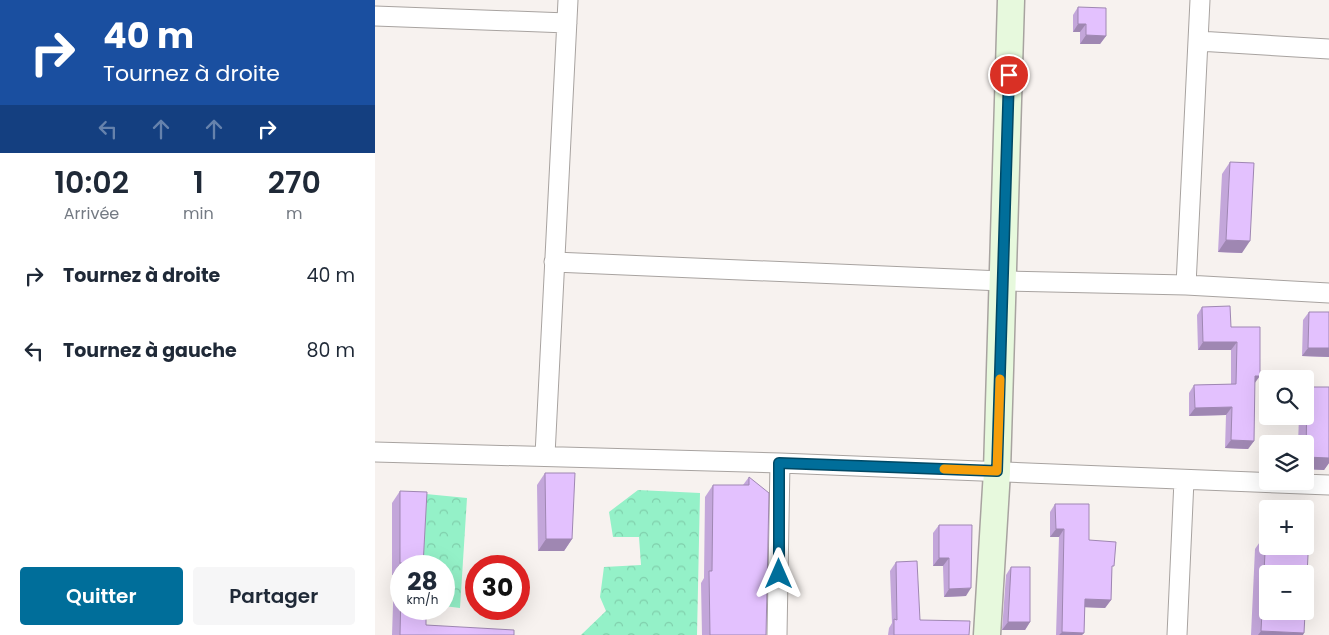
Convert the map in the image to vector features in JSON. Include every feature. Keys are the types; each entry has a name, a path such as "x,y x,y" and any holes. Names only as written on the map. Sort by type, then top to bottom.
{"street":[{"path":"545,455 568,0"},
{"path":"987,635 997,471 1011,0"},
{"path":"1186,285 1200,0"},
{"path":"375,22 375,16 567,23"},
{"path":"1198,41 1329,49"},
{"path":"554,262 1002,281 1186,285 1329,292"},
{"path":"375,452 545,455 779,463 1329,485"},
{"path":"777,635 779,463"},
{"path":"1177,635 1184,480"}],"green space":[{"path":"638,490 700,493 697,635 581,635 606,611 600,597 604,567 641,565 639,537 613,537 609,512"},
{"path":"426,494 467,498 460,608 455,607 455,555 423,555"}],"building":[{"path":"1078,7 1106,8 1106,36 1086,35 1086,24 1078,24"},
{"path":"1230,162 1254,163 1250,241 1226,240"},
{"path":"1230,306 1231,327 1260,327 1260,370 1259,376 1255,376 1254,441 1231,440 1232,407 1195,408 1194,385 1236,384 1237,342 1203,342 1202,307"},
{"path":"1309,312 1329,312 1329,348 1308,348"},
{"path":"1314,387 1329,387 1329,458 1314,457 1314,435 1306,435 1306,425 1314,425"},
{"path":"545,473 575,473 572,539 546,539"},
{"path":"749,477 769,493 766,635 710,635 709,571 712,571 713,485 749,485"},
{"path":"400,491 427,492 424,555 400,555"},
{"path":"1055,504 1089,504 1089,540 1116,542 1114,566 1112,566 1111,600 1085,599 1084,633 1062,632 1064,529 1056,529"},
{"path":"939,525 972,525 971,588 949,589 949,558 939,558"},
{"path":"1265,555 1308,555 1308,565 1264,565"},
{"path":"917,561 920,620 970,621 969,635 894,635 894,619 897,620 896,562"},
{"path":"1011,567 1030,567 1030,622 1008,622"},
{"path":"400,620 426,620 426,625 514,630 514,635 400,635"},
{"path":"1262,620 1305,620 1304,633 1261,631"}],"slow traffic":[{"path":"944,469 997,471 1000,379"}],"route":[{"path":"779,574 779,463 997,471 1009,75"}]}
